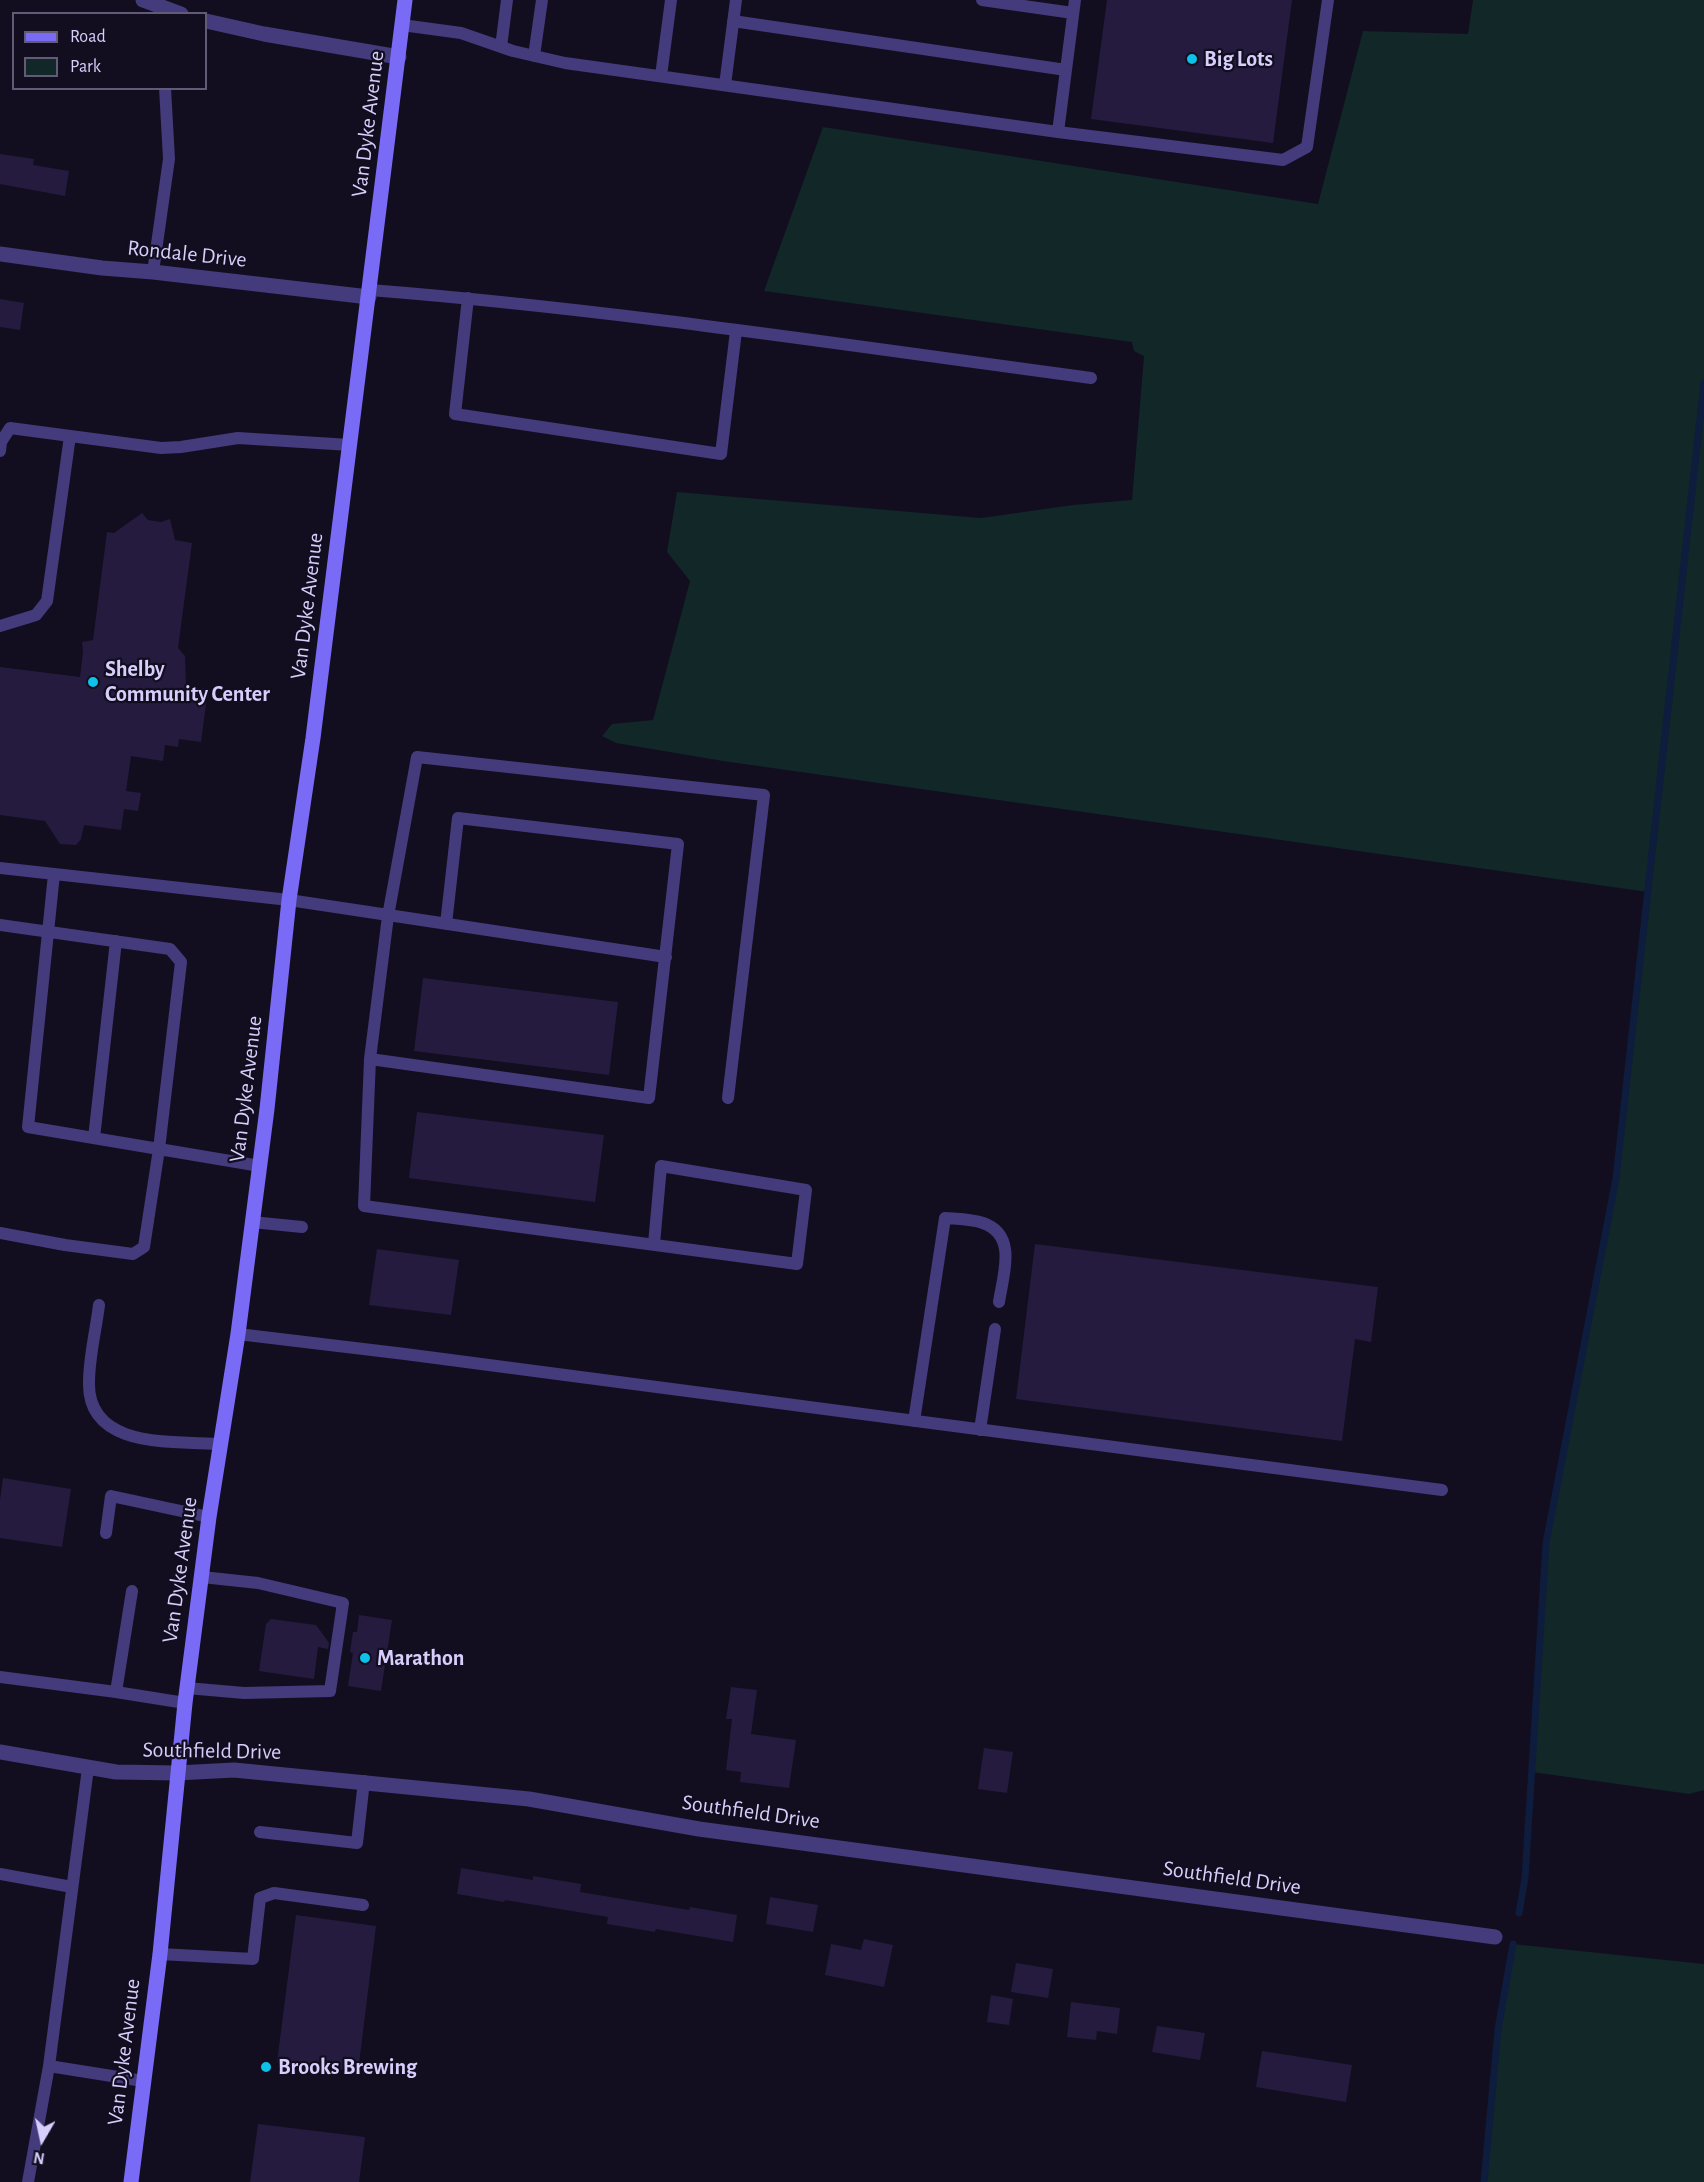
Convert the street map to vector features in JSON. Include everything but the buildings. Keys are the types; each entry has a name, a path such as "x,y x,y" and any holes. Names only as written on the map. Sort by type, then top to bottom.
{"main road":[{"name":"Van Dyke Avenue","path":"130,2182 160,1954 186,1695 209,1517 238,1334 260,1166 289,900 313,738 405,0"}],"street":[{"path":"143,0 162,4 176,12"},
{"path":"207,21 264,34 399,57"},
{"name":"Rondale Drive","path":"0,254 102,268 370,293"},
{"name":"Southfield Drive","path":"0,1752 116,1772 177,1773 234,1770 529,1799 699,1828 1495,1937"}],"lane":[{"path":"501,47 507,0"},
{"path":"534,56 542,0"},
{"path":"661,76 671,0"},
{"path":"725,85 736,0"},
{"path":"982,0 1073,13"},
{"path":"1058,132 1075,0"},
{"path":"402,25 461,33 501,47 565,63 1058,132 1283,160 1307,147 1328,0"},
{"path":"734,21 1066,70"},
{"path":"153,272 170,159 165,90"},
{"path":"370,293 468,298 1091,378"},
{"path":"468,298 455,414 721,454 736,331"},
{"path":"0,451 1,442 10,428 161,448 238,438 350,445"},
{"path":"0,626 36,615 47,601 70,436"},
{"path":"654,1244 661,1166 806,1190 797,1264 364,1206 370,1059 388,916 417,757 764,795 728,1098"},
{"path":"370,1059 649,1098 678,844 458,818 446,924"},
{"path":"0,868 289,900 666,957"},
{"path":"54,874 28,1127 260,1166"},
{"path":"0,925 170,948 181,962 159,1149 144,1247 133,1254 0,1233"},
{"path":"94,1138 116,941"},
{"path":"914,1421 945,1218 982,1223 996,1229 1003,1238 1006,1256 999,1302"},
{"path":"252,1222 302,1227"},
{"path":"99,1305 88,1382 90,1401 98,1415 116,1431 141,1439 221,1444"},
{"path":"980,1430 995,1329"},
{"path":"238,1334 417,1355 1442,1490"},
{"path":"106,1533 111,1496 209,1517"},
{"path":"0,1677 116,1692 186,1695 330,1691 343,1603 258,1583 202,1577"},
{"path":"116,1692 132,1591"},
{"path":"28,2182 49,2066 88,1768"},
{"path":"261,1832 357,1843 364,1781"},
{"path":"0,1874 72,1887"},
{"path":"160,1954 253,1959 260,1898 274,1893 363,1905"},
{"path":"49,2066 143,2080"}],"green space":[{"path":"1473,0 1704,0 1704,1790 1689,1794 1532,1772 1546,1543 1616,1178 1648,892 723,761 616,743 602,736 612,724 653,720 690,581 667,552 677,492 981,518 1073,505 1132,500 1144,356 1134,351 1132,342 764,291 823,127 1318,204 1363,31 1468,34"},
{"path":"1513,1944 1704,1964 1704,2182 1484,2182 1498,2029"}],"waterway":[{"path":"1519,1913 1525,1878 1546,1543 1616,1178 1704,383"},
{"path":"1484,2182 1498,2029 1513,1944"}],"place":[{"name":"Big Lots","path":"1192,59"},
{"name":"Shelby Community Center","path":"93,682"},
{"name":"Marathon","path":"365,1658"},
{"name":"Brooks Brewing","path":"266,2067"}]}
